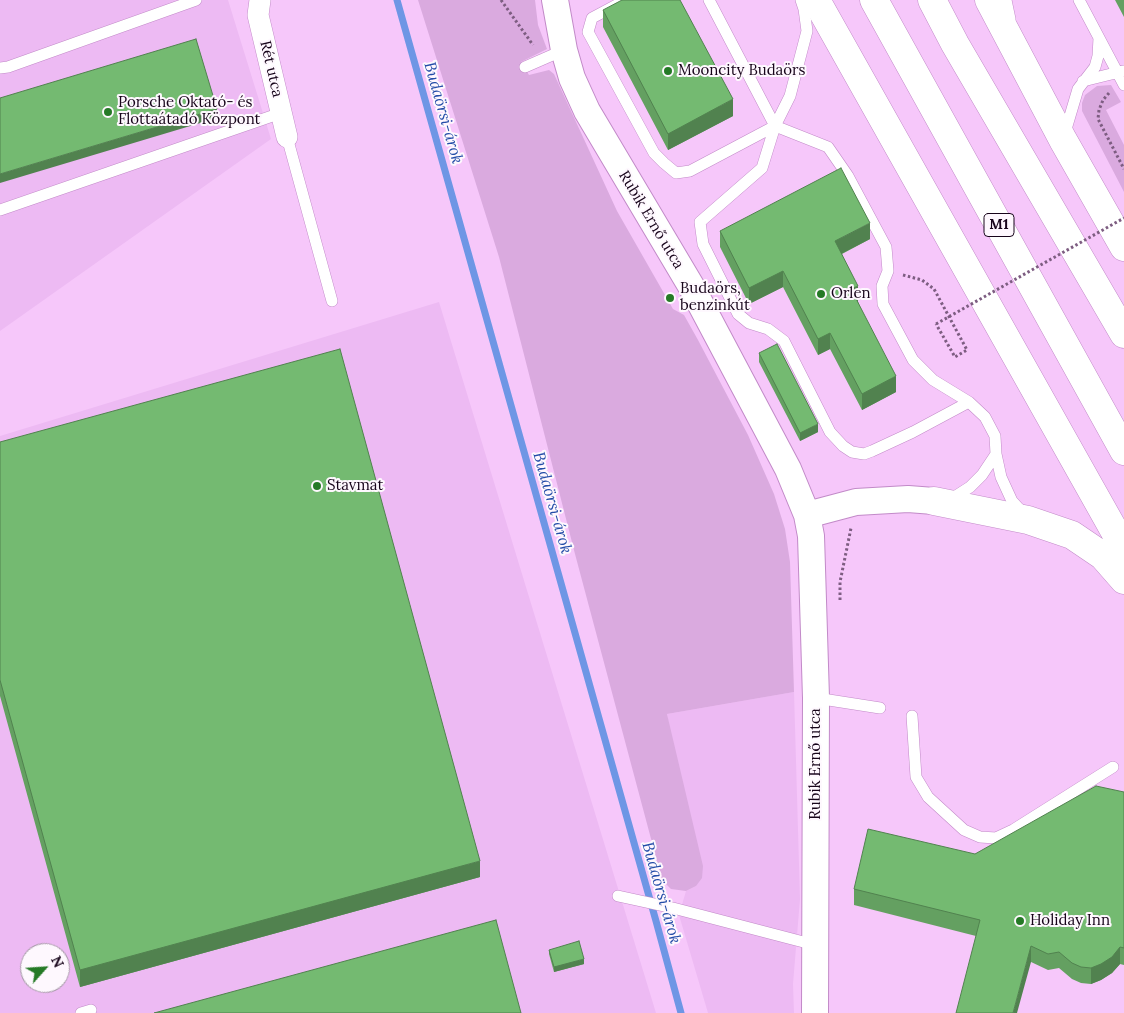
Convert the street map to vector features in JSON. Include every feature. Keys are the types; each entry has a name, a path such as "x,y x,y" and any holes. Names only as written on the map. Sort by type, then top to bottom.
{"highway":[{"path":"816,0 1124,548"},
{"name":"M1","path":"874,0 1124,450"},
{"path":"932,0 955,44 1124,334"},
{"path":"989,0 1063,140 1124,247"},
{"path":"934,501 1028,520 1072,535 1103,556 1124,580"}],"street":[{"name":"Rét utca","path":"260,0 258,15 287,137"},
{"name":"Rubik Ernő utca","path":"555,0 554,55 572,78 587,111 691,286 788,469 807,514 811,536 816,698 815,1013"},
{"path":"807,514 837,506 865,502 908,499 934,501"}],"lane":[{"path":"0,68 8,67 180,3 196,0"},
{"path":"626,0 592,18 588,32 654,153 664,163 676,173 690,171 774,126"},
{"path":"709,0 774,126 828,147 848,176 886,247 888,270 882,286 883,304 913,360 933,380 969,402 985,417 996,436 996,454 1001,477 1012,501 1028,520"},
{"path":"801,0 807,31 790,96 774,126 762,168 700,222 703,244 738,314 749,323 768,329 784,340 830,432 843,446 852,452 864,454 872,451 913,432 969,402"},
{"path":"1006,0 1016,52"},
{"path":"1079,0 1121,77 1084,81"},
{"path":"1063,140 1074,102 1084,81 1095,67 1099,38"},
{"path":"525,67 554,55"},
{"path":"0,210 281,113"},
{"path":"287,137 332,301"},
{"path":"934,501 956,496 970,487 982,475 996,454"},
{"path":"816,698 880,708"},
{"path":"912,716 916,777 928,797 964,830 980,837 996,838 1013,830 1113,767"},
{"path":"618,896 673,908 815,945"}],"path":[{"path":"501,0 554,55"},
{"path":"1121,77 1103,100 1098,119 1124,169"},
{"path":"888,270 922,280 934,289 967,350 955,357 936,324 1124,218"}],"shaded area":[{"path":"0,0 228,0 271,139 0,331"},
{"path":"418,0 535,0 538,25 547,49 521,62 529,75 549,70 554,74 617,211 673,309 684,315 748,435 774,494 785,529 790,562 794,692 667,714 703,866 702,878 696,886 686,891 671,889 662,880 575,554 499,257"},
{"path":"1111,85 1121,102 1106,110 1124,145 1124,192 1082,111 1085,95 1097,86"},
{"path":"439,302 656,1013 0,1013 0,436"},
{"path":"794,692 800,899 793,984 794,1013 708,1013 679,915 686,891 696,886 667,714"}],"building":[{"name":"Mooncity Budaörs","path":"622,0 680,0 733,99 668,134 603,10"},
{"name":"Porsche Oktató- és Flottaátadó Központ","path":"196,39 217,109 0,174 0,98"},
{"name":"Orlen","path":"841,168 870,223 835,241 858,286 851,289 896,376 862,394 830,333 818,339 783,271 749,288 720,231"},
{"path":"777,344 818,424 800,433 759,353"},
{"path":"340,349 480,861 80,970 0,680 0,442"},
{"name":"Holiday Inn","path":"1096,786 1124,792 1124,948 1120,947 1112,957 1091,968 1081,967 1072,963 1059,952 1048,954 1031,946 1013,1013 956,1013 980,920 854,889 868,829 975,854"},
{"path":"496,920 521,1013 154,1013"},
{"path":"579,941 584,959 554,967 549,950"}],"waterway":[{"name":"Budaörsi-árok","path":"397,0 681,1013"}],"place":[{"name":"Mooncity Budaörs","path":"668,71"},
{"name":"Porsche Oktató- és Flottaátadó Központ","path":"108,112"},
{"name":"Orlen","path":"821,294"},
{"name":"Budaörs, benzinkút","path":"670,298"},
{"name":"Stavmat","path":"317,486"},
{"name":"Holiday Inn","path":"1020,921"}]}
